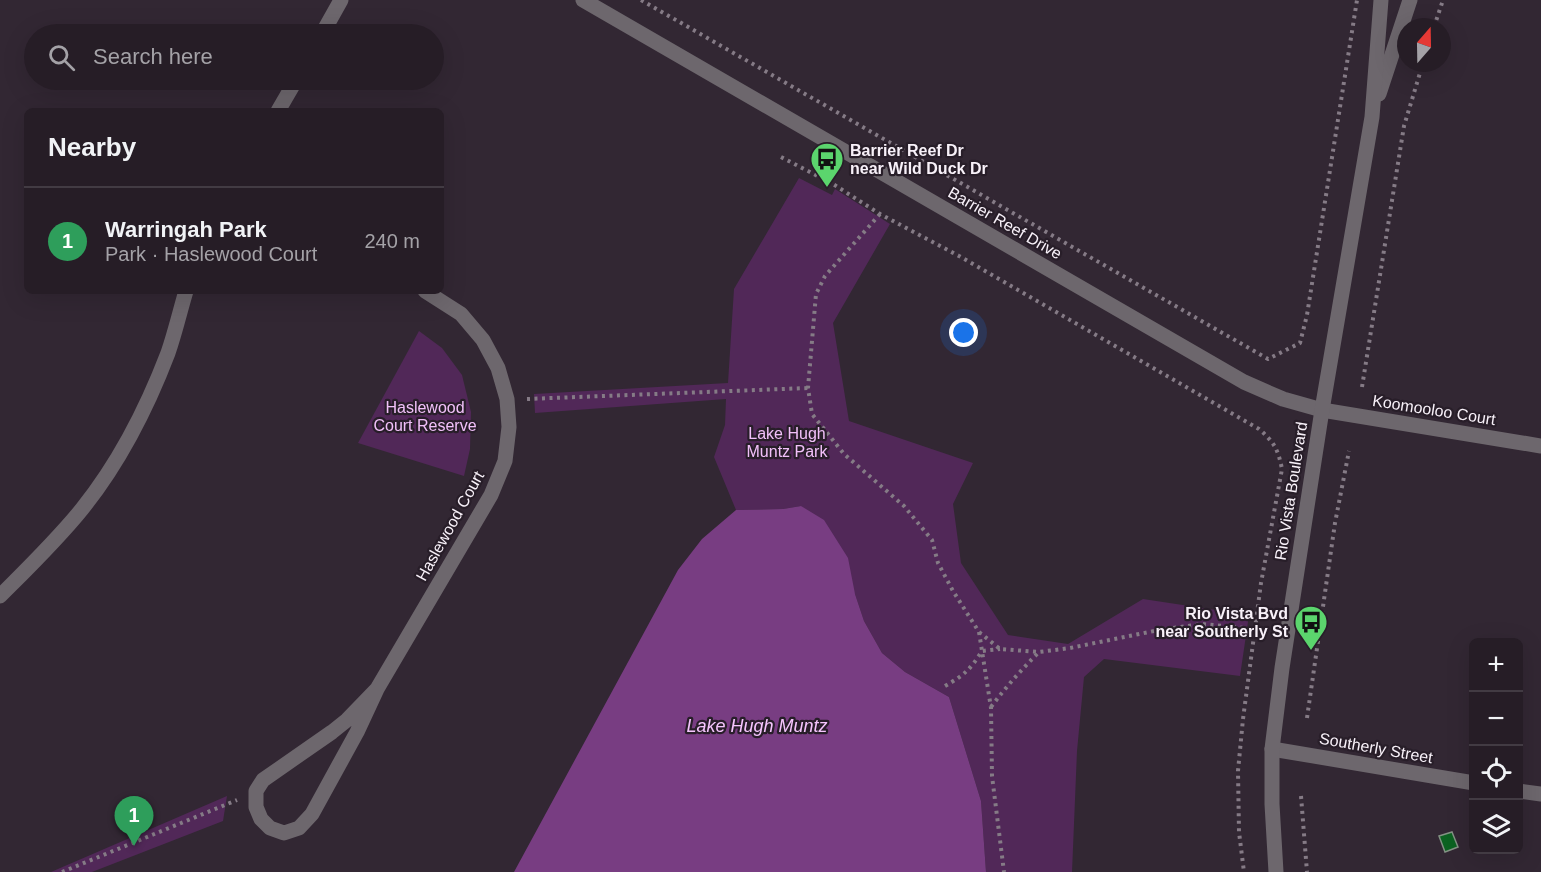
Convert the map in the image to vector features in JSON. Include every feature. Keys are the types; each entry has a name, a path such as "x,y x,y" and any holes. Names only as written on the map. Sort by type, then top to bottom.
{"street":[{"path":"328,24 341,0"},
{"name":"Barrier Reef Drive","path":"583,0 1244,382 1283,399 1322,410"},
{"name":"Rio Vista Boulevard","path":"1276,872 1272,749 1282,668 1322,410 1371,117 1381,0"},
{"name":"Rio Vista Boulevard","path":"1371,117 1410,0"},
{"path":"280,108 290,90"},
{"path":"0,596 42,554 82,508 116,460 144,409 168,352 185,294"},
{"name":"Haslewood Court","path":"377,689 332,732 263,780 256,791 256,807 261,819 270,828 284,833 299,828 312,814 357,732 377,689 491,495 505,461 509,427 507,399 498,368 483,340 461,314 430,294"},
{"name":"Koomooloo Court","path":"1322,410 1541,446"},
{"name":"Southerly Street","path":"1272,749 1469,782"},
{"path":"1523,792 1541,794"}],"path":[{"path":"641,0 1268,359 1300,343 1309,304 1357,0"},
{"path":"1437,18 1443,0"},
{"path":"1362,387 1404,126 1420,72"},
{"path":"781,157 833,183 880,214 959,256 1160,371 1259,429 1271,439 1278,451 1282,469 1261,583 1238,771 1239,832 1244,872"},
{"path":"880,214 825,276 816,294 808,388 812,414 844,454 904,506 932,540 938,562 953,591 979,632 1000,649"},
{"path":"507,399 808,388"},
{"path":"1307,718 1335,523 1349,451"},
{"path":"945,686 963,675 982,651 1000,649 1039,652 1202,624 1255,629"},
{"path":"979,632 991,708 992,776 1004,872"},
{"path":"991,708 1003,691 1039,652"},
{"path":"62,872 256,791"},
{"path":"1301,796 1307,872"}],"green space":[{"name":"Lake Hugh Muntz Park","path":"799,178 832,195 835,189 890,224 833,323 849,421 973,463 953,504 961,563 1008,635 1068,644 1143,599 1249,615 1240,676 1104,659 1084,677 1077,751 1072,872 986,872 981,801 949,697 905,672 882,653 864,621 855,594 801,506 783,509 736,510 714,457 725,425 726,399 535,413 534,394 728,383 734,289"},
{"name":"Haslewood Court Reserve","path":"419,331 442,348 462,375 471,412 470,449 464,476 358,443"},
{"path":"227,796 223,821 92,872 51,872"}],"water":[{"name":"Lake Hugh Muntz","path":"801,506 824,520 848,558 855,594 864,621 882,653 905,672 949,697 981,801 986,872 514,872 678,570 702,539 736,510 783,509"}],"building":[{"path":"1452,832 1458,847 1445,852 1439,836"}],"place":[{"name":"Barrier Reef Dr near Wild Duck Dr","path":"827,188"},
{"name":"Rio Vista Bvd near Southerly St","path":"1311,651"},
{"name":"Warringah Park","path":"134,846"}]}
